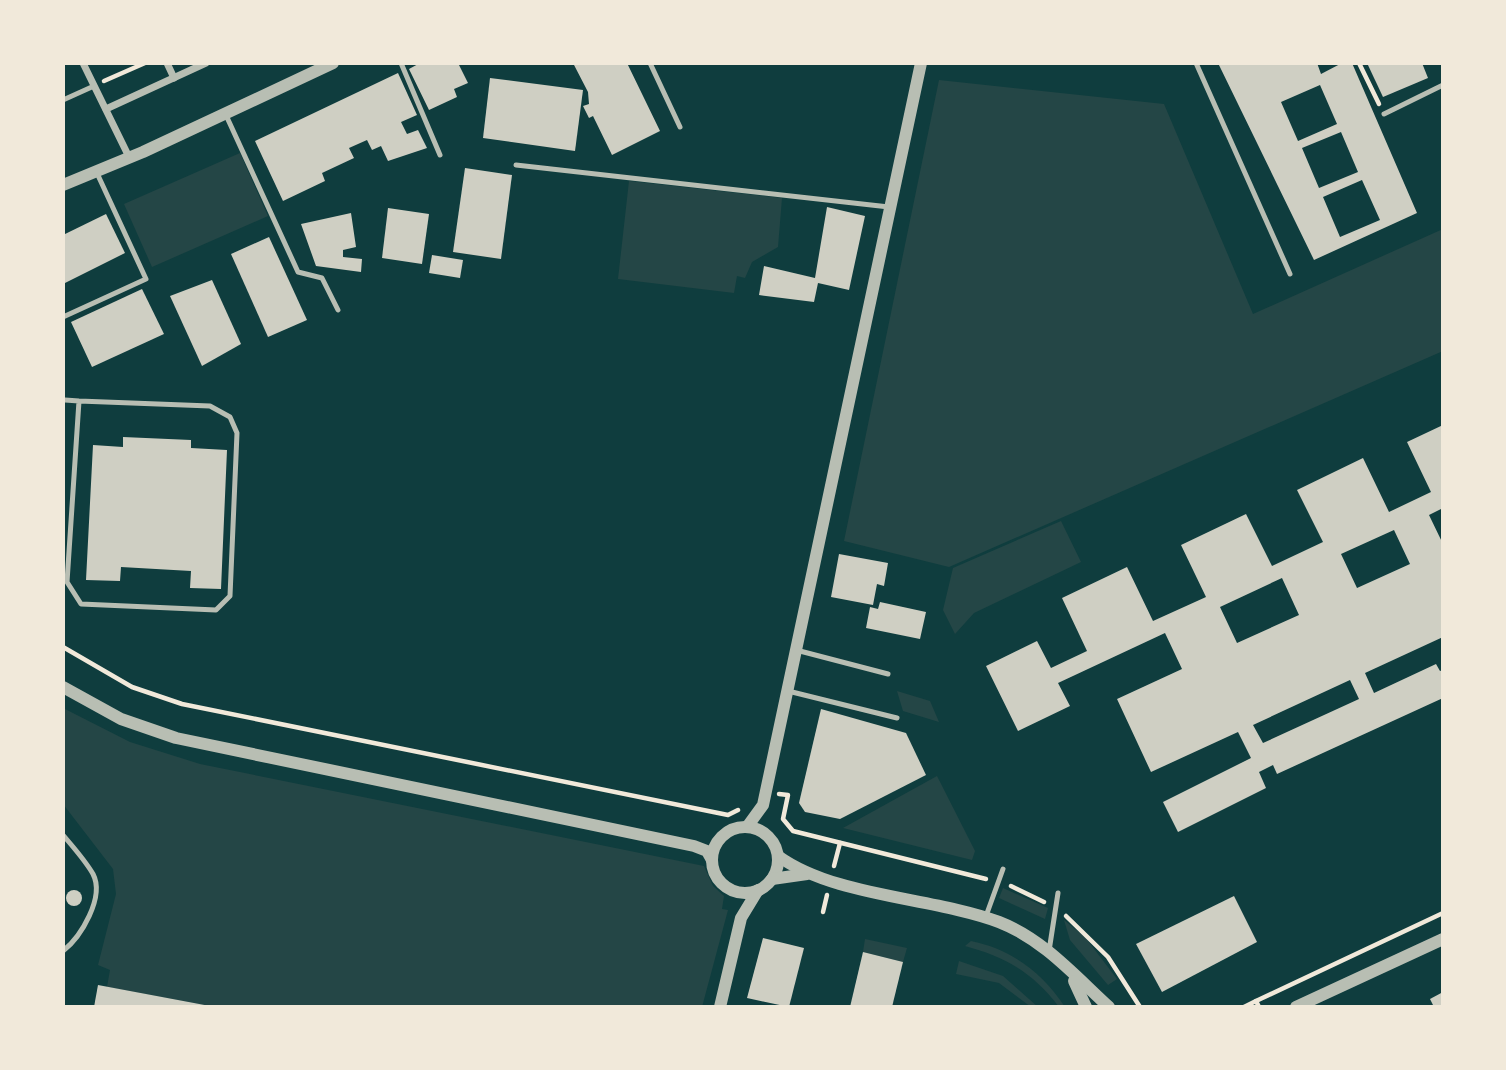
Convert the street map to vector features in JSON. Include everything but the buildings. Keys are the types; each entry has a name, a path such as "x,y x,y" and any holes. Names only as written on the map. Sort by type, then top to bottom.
{"street":[{"path":"83,63 129,157"},
{"path":"167,63 174,78"},
{"path":"106,109 206,63"},
{"path":"63,185 332,63"},
{"path":"747,827 763,805 921,63"},
{"path":"63,687 121,719 176,738 704,849 712,860 719,881 732,890 758,890"},
{"path":"763,805 778,856 808,874 985,918 1014,929 1049,951 1109,1007"},
{"path":"679,843 701,843 721,837 733,829 747,827 764,833 771,839"},
{"path":"712,860 721,837"},
{"path":"772,879 778,856"},
{"path":"720,1007 741,918 758,890 772,879 808,874"},
{"path":"732,890 741,918"},
{"path":"1296,1007 1443,939"},
{"path":"1069,971 1086,1007"}],"lane":[{"path":"401,63 440,155"},
{"path":"650,63 680,127"},
{"path":"1196,63 1290,274"},
{"path":"1384,114 1443,85"},
{"path":"63,100 94,86"},
{"path":"225,113 298,272 322,278 338,310"},
{"path":"516,165 890,208"},
{"path":"63,317 146,279 96,171"},
{"path":"63,400 210,406 230,416 237,433 230,596 216,610 81,604 67,582 79,401"},
{"path":"796,650 888,674"},
{"path":"788,691 897,718"},
{"path":"63,835 94,876 94,900 85,924 63,951"},
{"path":"985,918 1003,869"},
{"path":"1049,951 1058,893"}],"path":[{"path":"94,86 145,63"},
{"path":"1359,63 1384,114"},
{"path":"63,648 122,682 182,704 728,816 745,807"},
{"path":"788,795 783,819 793,831"},
{"path":"1244,1007 1443,913"},
{"path":"1256,1001 1259,1007"}],"shaded area":[{"path":"939,80 1164,104 1253,314 1443,229 1443,351 949,567 844,541"},
{"path":"240,153 268,216 152,267 124,204"},
{"path":"629,181 782,198 778,247 752,262 745,278 737,276 734,293 618,279"},
{"path":"1061,521 1081,562 974,613 955,634 943,610 953,568"},
{"path":"897,691 930,701 939,722 903,711"},
{"path":"63,708 130,742 200,764 704,866 713,886 724,896 722,909 728,910 702,1007 216,1007 107,987 110,970 98,965 116,894 113,869 63,804"},
{"path":"937,776 975,851 972,860 843,828"},
{"path":"1003,888 1048,908 1045,919 999,898"},
{"path":"1064,920 1085,937 1117,979 1108,985 1070,940"},
{"path":"865,939 907,948 903,962 863,952"},
{"path":"971,941 999,950 1025,964 1047,983 1065,1007 1059,1007 1039,985 1018,968 993,955 965,946"},
{"path":"959,961 1003,976 1038,1007 1031,1007 999,983 956,974"}]}
